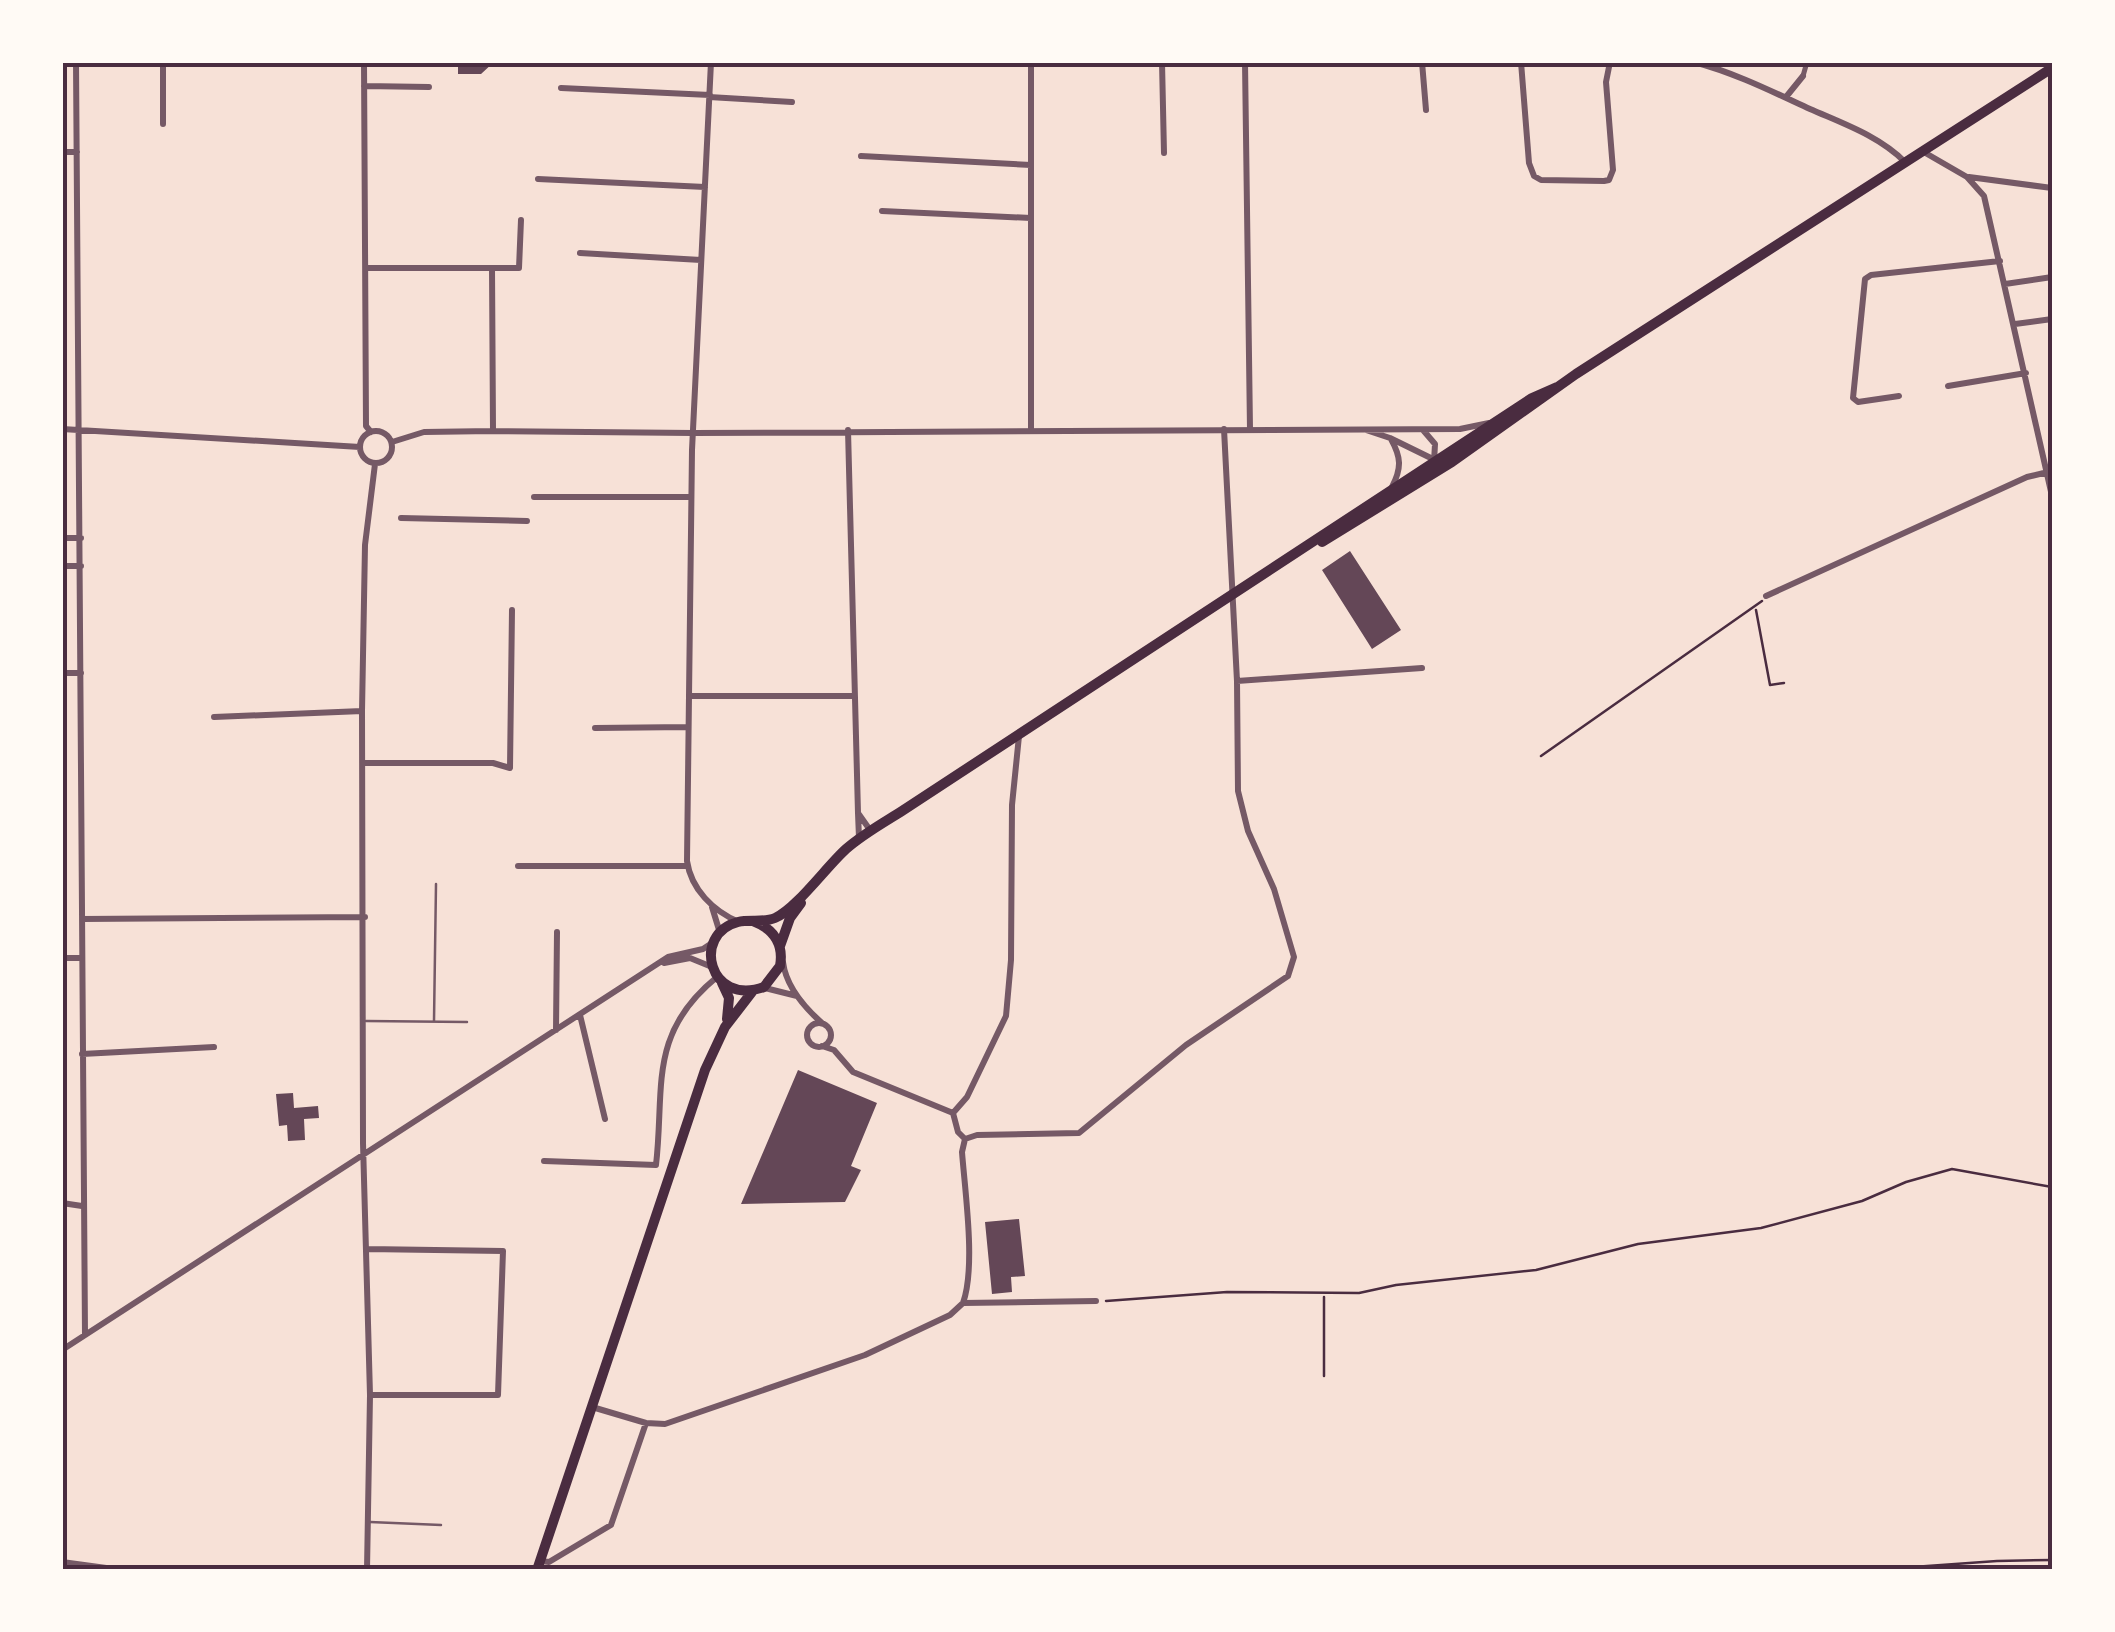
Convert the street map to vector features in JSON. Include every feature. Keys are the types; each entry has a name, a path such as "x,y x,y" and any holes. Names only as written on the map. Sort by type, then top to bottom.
{"main road":[{"path":"1277,568 1354,524 1557,387 2052,68"},
{"path":"538,1565 693,1102 725,1027 730,1004 717,976 717,938 738,922 768,920 785,912 859,838 1277,568 1434,461 1495,428"},
{"path":"725,1027 758,989 777,974 790,918 836,859"},
{"path":"753,922 767,928 781,951"},
{"path":"717,976 739,992 758,989"}],"street":[{"path":"76,62 85,1335"},
{"path":"162,62 163,124"},
{"path":"364,62 366,426 371,432"},
{"path":"711,62 693,433 687,866 693,882 711,906 738,922"},
{"path":"1031,62 1031,430"},
{"path":"1162,62 1164,154"},
{"path":"1245,62 1250,429"},
{"path":"1422,62 1426,110"},
{"path":"1521,62 1532,173 1541,180 1588,181 1608,180 1613,170 1606,82 1610,62"},
{"path":"1694,62 1724,66 1868,135 1905,162"},
{"path":"1786,97 1803,76 1806,62"},
{"path":"364,86 429,87"},
{"path":"560,88 792,102"},
{"path":"1922,151 1967,177 1984,196 2050,472 2052,496"},
{"path":"62,152 77,152"},
{"path":"861,156 1030,165"},
{"path":"1967,177 2052,188"},
{"path":"538,179 705,187"},
{"path":"882,210 1031,218"},
{"path":"366,268 519,268 521,220"},
{"path":"580,253 701,260"},
{"path":"1899,396 1858,402 1853,398 1864,279 2000,260"},
{"path":"492,268 492,431"},
{"path":"2006,284 2052,277"},
{"path":"2015,324 2052,318"},
{"path":"1948,386 2026,373"},
{"path":"1355,428 1390,438 1434,461"},
{"path":"392,442 424,432 492,431 1495,428"},
{"path":"965,1139 1079,1133 1186,1044 1288,976 1292,967 1294,957 1274,889 1248,831 1238,792 1224,429"},
{"path":"1354,524 1432,467 1435,444 1422,429"},
{"path":"62,430 360,447"},
{"path":"848,430 859,838"},
{"path":"375,464 365,459 360,447 362,438 371,432 381,432 392,442"},
{"path":"1390,438 1400,463 1391,489"},
{"path":"375,464 390,456 392,442"},
{"path":"367,1570 370,1395 364,1156 362,711 366,545 375,464"},
{"path":"1766,596 2028,478 2050,472"},
{"path":"534,496 692,497"},
{"path":"400,518 527,522"},
{"path":"62,538 80,538"},
{"path":"62,566 80,566"},
{"path":"363,763 492,763 510,768 512,610"},
{"path":"1236,681 1422,668"},
{"path":"62,673 81,673"},
{"path":"689,696 855,696"},
{"path":"214,716 362,711"},
{"path":"596,728 688,728"},
{"path":"953,1113 967,1097 1006,1016 1012,805 1019,735"},
{"path":"858,813 870,831"},
{"path":"518,866 687,866"},
{"path":"62,1350 668,957 703,949 717,938 711,906"},
{"path":"82,920 364,917"},
{"path":"556,1032 557,932"},
{"path":"781,951 784,972 797,996 831,1032 840,1057"},
{"path":"62,958 82,958"},
{"path":"544,1161 656,1165 658,1082 665,1058 679,1016 717,976 682,958 658,966"},
{"path":"758,989 797,996"},
{"path":"806,1008 810,1042 834,1050 853,1072 953,1113"},
{"path":"580,1016 605,1120"},
{"path":"808,1030 815,1023 822,1023"},
{"path":"822,1046 831,1032"},
{"path":"82,1054 214,1047"},
{"path":"953,1113 958,1132 965,1139"},
{"path":"591,1406 646,1423 665,1424 865,1355 950,1315 963,1304 967,1290 962,1152 965,1139"},
{"path":"62,1204 82,1206"},
{"path":"367,1249 503,1251 498,1395 370,1395"},
{"path":"963,1304 1096,1302"},
{"path":"538,1565 611,1525 646,1423"},
{"path":"62,1562 120,1570"}],"lane":[{"path":"434,1022 436,884"},
{"path":"364,1020 467,1022"},
{"path":"369,1522 441,1524"}],"path":[{"path":"1541,756 1756,608 1766,596"},
{"path":"1756,608 1770,685 1784,683"},
{"path":"1096,1302 1227,1292 1359,1293 1396,1285 1536,1270 1638,1244 1761,1228 1862,1200 1952,1169 2052,1187"},
{"path":"1324,1295 1324,1376"},
{"path":"1871,1570 2052,1560"}],"building":[{"path":"419,62 494,62 481,74 458,74 458,67 419,66"},
{"path":"1350,551 1401,630 1372,649 1322,570"},
{"path":"798,1070 877,1103 851,1166 861,1170 845,1202 741,1204"},
{"path":"293,1093 294,1108 318,1106 319,1118 304,1119 305,1140 288,1141 287,1125 279,1126 276,1094"},
{"path":"1019,1219 1025,1276 1011,1277 1012,1292 992,1294 985,1222"}]}
